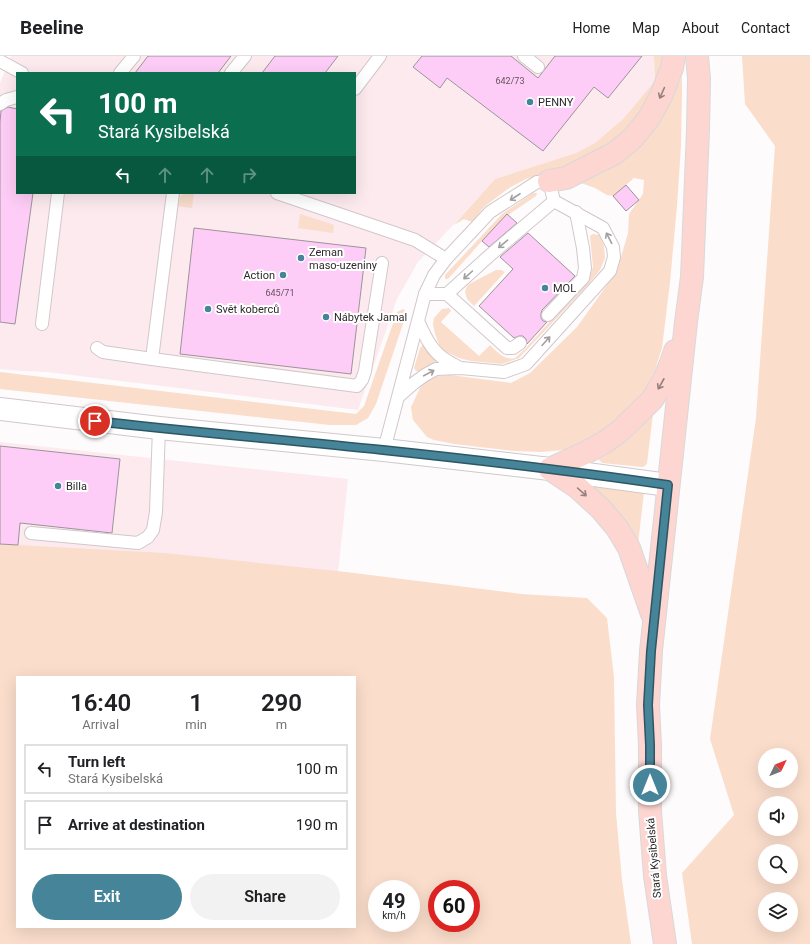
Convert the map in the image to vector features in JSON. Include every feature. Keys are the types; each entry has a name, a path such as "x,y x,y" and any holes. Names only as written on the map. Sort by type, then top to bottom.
{"main road":[{"path":"552,191 566,178 614,153 632,138 649,118 661,96 672,68 674,56"},
{"path":"550,469 605,442 620,431 652,400 663,382 686,322 692,277 698,145 699,79 697,56"},
{"name":"Stará Kysibelská","path":"665,944 655,876 650,811 650,745 648,705 651,651 686,322"},
{"path":"550,469 577,487 601,509 617,528 629,548 654,621"}],"street":[{"path":"0,409 159,428 384,450 550,469 668,485"}],"lane":[{"path":"121,72 134,56"},
{"path":"232,72 245,56"},
{"path":"356,87 380,56"},
{"path":"524,56 538,67"},
{"path":"0,61 20,72"},
{"path":"0,104 6,100 16,97"},
{"path":"384,450 425,294 434,275 446,259 490,212 537,182 552,191 576,212 604,228 613,247 614,257 610,271 526,364 504,372 461,368 436,369 414,382 398,397"},
{"path":"447,294 489,256 552,191"},
{"path":"42,324 58,194"},
{"path":"152,359 173,194"},
{"path":"280,194 415,240 446,259"},
{"path":"548,315 583,278 585,268 583,248 576,212"},
{"path":"97,348 102,352 357,386 362,380 365,371 382,263"},
{"path":"425,294 447,294 507,348 513,348 520,343"},
{"path":"418,321 426,338 442,358 461,368"},
{"path":"31,533 138,543 148,537 154,530 156,512 159,428"}],"shaded area":[{"path":"11,56 654,56 655,81 623,119 595,143 576,153 495,179 418,262 397,299 358,410 47,372 0,369 0,83"},
{"path":"654,56 667,56 665,65 639,114 622,133 608,145 581,161 526,179 509,188 485,206 472,222 464,219 454,225 495,179 576,153 595,143 623,119 655,81"},
{"path":"742,56 810,56 810,944 692,944 682,873 734,815 710,739 756,418 775,146 745,104"},
{"path":"682,77 681,146 670,282 662,348 647,389 621,419 585,443 564,450 541,452 515,451 454,444 427,437 413,420 411,407 420,388 432,377 450,375 511,383 530,373 577,327 617,271 628,233 629,214 643,194 644,180 634,178 613,196 607,195 595,188 581,183 604,172 624,159 675,91"},
{"path":"533,193 537,193 536,196 508,215 448,279 445,279 445,275 502,214"},
{"path":"183,194 194,194 192,208 177,206 180,197"},
{"path":"300,214 334,225 333,233 298,228"},
{"path":"593,234 599,235 604,246 605,258 600,270 586,287 519,358 502,364 471,361 459,358 444,351 440,347 435,334 433,324 434,318 442,309 449,308 451,311 441,322 479,356 490,345 504,357 511,359 515,358 525,349 589,277 593,267 590,236"},
{"path":"496,270 505,272 474,306 467,299 465,292 467,286"},
{"path":"403,309 407,312 376,404 368,418 356,425 330,425 0,389 0,372 356,414 364,406 397,312"},
{"path":"423,345 428,346 436,361 419,371 416,371 414,368 420,348"},
{"path":"653,414 647,463 645,466 642,467 602,463 598,459 599,456"},
{"path":"0,442 348,479 337,582 0,560"},
{"path":"593,483 644,492 638,544 589,486"},
{"path":"0,544 164,553 346,572 521,594 587,598 607,618 614,677 616,813 622,880 631,944 0,944"}],"building":[{"path":"148,56 231,56 219,72 136,72"},
{"path":"275,56 338,56 326,72 263,72"},
{"name":"PENNY","path":"422,56 511,56 538,78 555,56 642,56 608,98 594,87 543,151 447,78 440,88 413,67"},
{"path":"8,107 16,109 16,194 33,194 15,324 0,322 1,111"},
{"path":"626,185 639,200 626,211 613,196"},
{"path":"507,214 517,223 489,247 482,241"},
{"path":"194,228 366,248 351,374 180,354"},
{"path":"528,233 575,276 542,310 541,318 543,321 547,322 527,344 526,339 523,336 514,338 479,306 513,269 500,257"},
{"name":"Billa","path":"0,446 120,459 112,533 20,523 18,545 0,544"}],"place":[{"name":"PENNY","path":"530,102"},
{"name":"Zeman maso-uzeniny","path":"301,258"},
{"name":"Action","path":"283,275"},
{"name":"MOL","path":"545,288"},
{"name":"Svět koberců","path":"208,309"},
{"name":"Nábytek Jamal","path":"326,317"},
{"name":"Billa","path":"58,486"}],"route":[{"path":"95,421 384,450 550,469 668,485 651,651 648,705 650,785"}]}
